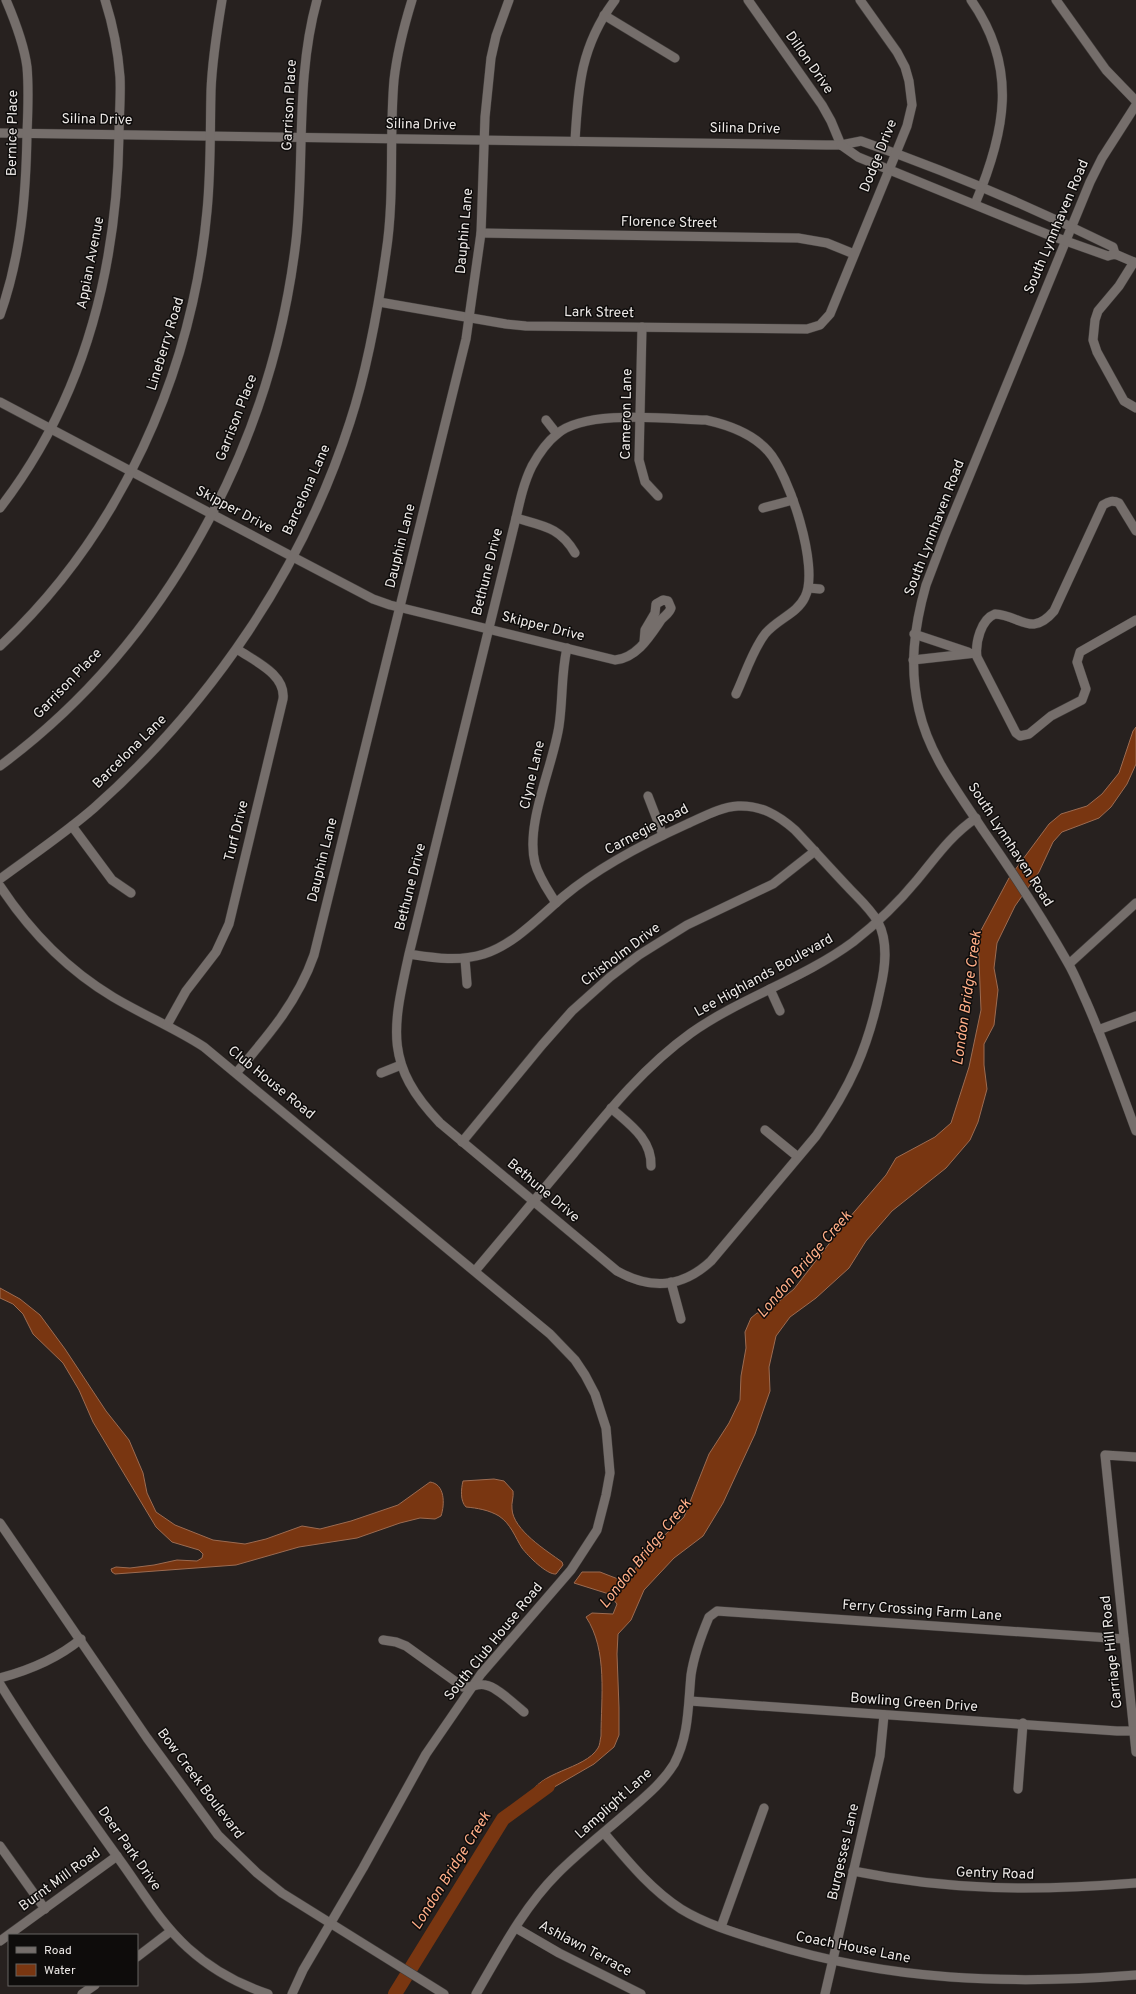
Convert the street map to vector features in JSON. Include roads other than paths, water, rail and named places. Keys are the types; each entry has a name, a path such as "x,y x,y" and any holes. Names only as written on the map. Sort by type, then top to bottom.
{"street":[{"name":"Bernice Place","path":"0,315 13,272 24,213 28,90 26,65 18,31 6,0"},
{"name":"Appian Avenue","path":"0,508 24,475 51,429 74,380 99,304 111,244 117,200 119,134 120,78 116,43 105,0"},
{"name":"Lineberry Road","path":"0,646 30,615 78,557 102,522 132,472 148,438 169,383 196,291 207,211 211,135 211,90 217,30 222,0"},
{"name":"Garrison Place","path":"0,766 54,721 79,697 136,631 169,586 212,514 256,416 268,379 287,304 296,238 305,65 317,0"},
{"name":"Barcelona Lane","path":"0,879 72,826 99,803 163,740 194,706 236,649 281,580 293,557 325,487 346,434 367,363 379,302 388,241 392,187 394,81 397,61 412,0"},
{"name":"Dauphin Lane","path":"237,1072 287,1011 310,969 442,438 469,318 481,233 485,139 491,58 496,36 509,0"},
{"path":"575,141 578,88 584,62 594,34 604,15 615,0"},
{"name":"Dillon Drive","path":"748,0 822,105 831,121 841,145"},
{"name":"Dodge Drive","path":"820,324 830,314 910,117 912,93 909,81 897,52 860,0"},
{"path":"971,0 986,24 992,40 999,64 1003,94 999,137 974,204"},
{"path":"1056,0 1106,70 1136,101"},
{"path":"604,15 675,58"},
{"name":"South Lynnhaven Road","path":"1136,105 1102,158 1071,227 945,535 926,585 914,634 913,660 916,694 924,731 946,775 1029,897 1069,964 1098,1030 1136,1131"},
{"name":"Silina Drive","path":"0,133 841,145 861,141 896,153 1071,227 1113,247 1115,254"},
{"path":"841,145 858,157 1066,241 1108,256 1115,254 1135,263 1119,286 1098,311 1093,330 1093,340 1097,352 1124,400 1136,408"},
{"name":"Florence Street","path":"481,233 798,238 828,243 854,254"},
{"name":"Lark Street","path":"379,302 469,318 526,326 807,329 820,324"},
{"name":"Cameron Lane","path":"642,327 639,460 645,482 658,496"},
{"name":"Skipper Drive","path":"0,402 373,599 400,608 489,628 615,660 622,659 634,653 644,642"},
{"name":"Bethune Drive","path":"736,694 766,633 800,605 809,588 810,574 808,555 793,500 780,467 768,451 746,434 720,423 706,420 608,418 590,420 577,424 557,434 533,464 527,476 409,954 397,1010 395,1025 396,1040 401,1066 421,1103 440,1123 462,1142 617,1270 639,1281 655,1283 671,1282 692,1276 711,1262 816,1136 838,1104 864,1051 875,1016 884,966 884,941 877,921"},
{"path":"546,420 557,434"},
{"path":"763,508 793,500"},
{"path":"974,653 984,623 990,616 1000,614 1029,625 1043,621 1049,616 1054,610 1104,505 1107,502 1115,501 1119,503 1136,532"},
{"path":"516,518 552,529 560,533 568,541 575,553"},
{"path":"809,588 820,589"},
{"path":"914,634 974,653 1014,731 1020,736 1025,736 1051,716 1082,700 1086,689 1077,662 1080,652 1136,620"},
{"name":"Clyne Lane","path":"556,903 539,874 535,862 533,838 559,728 562,674 567,648"},
{"name":"Turf Drive","path":"167,1025 186,991 216,952 229,924 283,699 283,688 276,677 236,649"},
{"path":"913,660 974,653"},
{"path":"648,796 663,835"},
{"name":"Carnegie Road","path":"409,954 441,959 465,959 484,954 510,942 556,903 601,870 663,835 715,811 726,808 750,807 762,809 783,819 872,912 877,921"},
{"name":"Lee Highlands Boulevard","path":"475,1271 611,1108 652,1064 692,1032 721,1013 770,989 831,956 877,921 916,880 954,834 976,818"},
{"path":"72,826 112,880 131,893"},
{"name":"Chisholm Drive","path":"462,1142 542,1044 572,1012 610,977 639,955 688,925 772,884 815,851"},
{"name":"Club House Road","path":"0,886 30,926 61,957 111,996 167,1025 204,1047 237,1072 522,1310"},
{"path":"1069,964 1136,903"},
{"path":"465,959 467,984"},
{"path":"770,989 780,1011"},
{"path":"1098,1030 1136,1016"},
{"path":"381,1073 401,1066"},
{"path":"611,1108 641,1136 650,1152 651,1166"},
{"path":"766,1130 798,1157"},
{"path":"671,1282 681,1319"},
{"name":"South Club House Road","path":"292,1994 302,1970 330,1924 426,1754 473,1686 562,1580 584,1551 597,1530 610,1473 606,1428 595,1394 585,1375 566,1350 522,1310"},
{"name":"Carriage Hill Road","path":"1136,1457 1105,1455 1136,1752"},
{"name":"Bow Creek Boulevard","path":"0,1523 147,1738 218,1835 257,1873 282,1893 444,1994"},
{"name":"Ferry Crossing Farm Lane","path":"717,1611 1124,1639"},
{"name":"Lamplight Lane","path":"476,1994 516,1928 542,1890 566,1865 655,1788 673,1764 684,1737 690,1701 691,1675 700,1639 709,1617 717,1611"},
{"path":"0,1678 48,1661 68,1651 81,1640"},
{"path":"383,1640 396,1642 406,1646 463,1687 480,1684 492,1687 524,1712"},
{"name":"Deer Park Drive","path":"0,1684 117,1856 171,1931 187,1947 220,1972 238,1982 268,1994"},
{"name":"Bowling Green Drive","path":"690,1701 1117,1731 1135,1731"},
{"name":"Burgesses Lane","path":"825,1994 880,1756 884,1715"},
{"path":"1018,1789 1023,1724"},
{"path":"721,1927 764,1808"},
{"name":"Coach House Lane","path":"604,1833 631,1865 667,1899 697,1918 789,1950 885,1971 956,1979 1038,1980 1136,1974"},
{"path":"0,1846 45,1909"},
{"name":"Burnt Mill Road","path":"10,1934 117,1856"},
{"name":"Gentry Road","path":"854,1871 926,1884 992,1889 1037,1889 1136,1883"},
{"name":"Ashlawn Terrace","path":"516,1928 559,1953 641,1994"},
{"path":"138,1956 171,1931"},
{"path":"82,1994 94,1986"}],"water":[{"path":"1136,727 1136,764 1127,784 1111,807 1099,818 1062,832 1053,842 1039,872 1015,906 997,943 994,968 998,990 994,1025 984,1044 984,1065 987,1089 978,1122 970,1140 946,1168 892,1211 866,1241 849,1268 816,1298 790,1317 776,1336 769,1367 770,1391 755,1434 723,1503 703,1536 674,1558 644,1590 631,1620 618,1634 619,1735 614,1747 594,1764 537,1797 530,1797 534,1788 542,1781 583,1761 592,1755 600,1744 602,1675 598,1644 586,1617 592,1613 613,1614 617,1604 609,1594 574,1583 582,1572 600,1572 618,1579 633,1575 640,1558 684,1517 709,1454 729,1423 740,1400 741,1376 746,1348 745,1332 751,1318 757,1313 766,1312 794,1289 849,1218 886,1175 896,1158 935,1137 951,1123 969,1067 981,1010 978,936 1009,878 1049,824 1061,814 1087,806 1102,794 1119,773 1133,731"},
{"path":"0,1288 20,1299 40,1315 65,1349 106,1411 129,1440 143,1473 147,1493 156,1512 175,1525 213,1540 245,1544 266,1539 302,1526 320,1529 351,1521 398,1505 430,1482 439,1486 443,1495 441,1516 435,1519 420,1518 400,1523 357,1538 299,1547 236,1565 115,1574 111,1569 116,1567 130,1568 177,1560 197,1561 202,1558 203,1554 199,1550 172,1542 156,1527 93,1422 79,1390 63,1363 33,1334 23,1314 13,1304 0,1298"},
{"path":"494,1479 504,1481 513,1491 512,1509 518,1525 540,1546 562,1562 563,1565 556,1574 543,1568 529,1556 503,1519 491,1512 466,1507 464,1504 462,1495 463,1481"}],"waterway":[{"name":"London Bridge Creek","path":"395,1994 503,1819 548,1786"}]}
